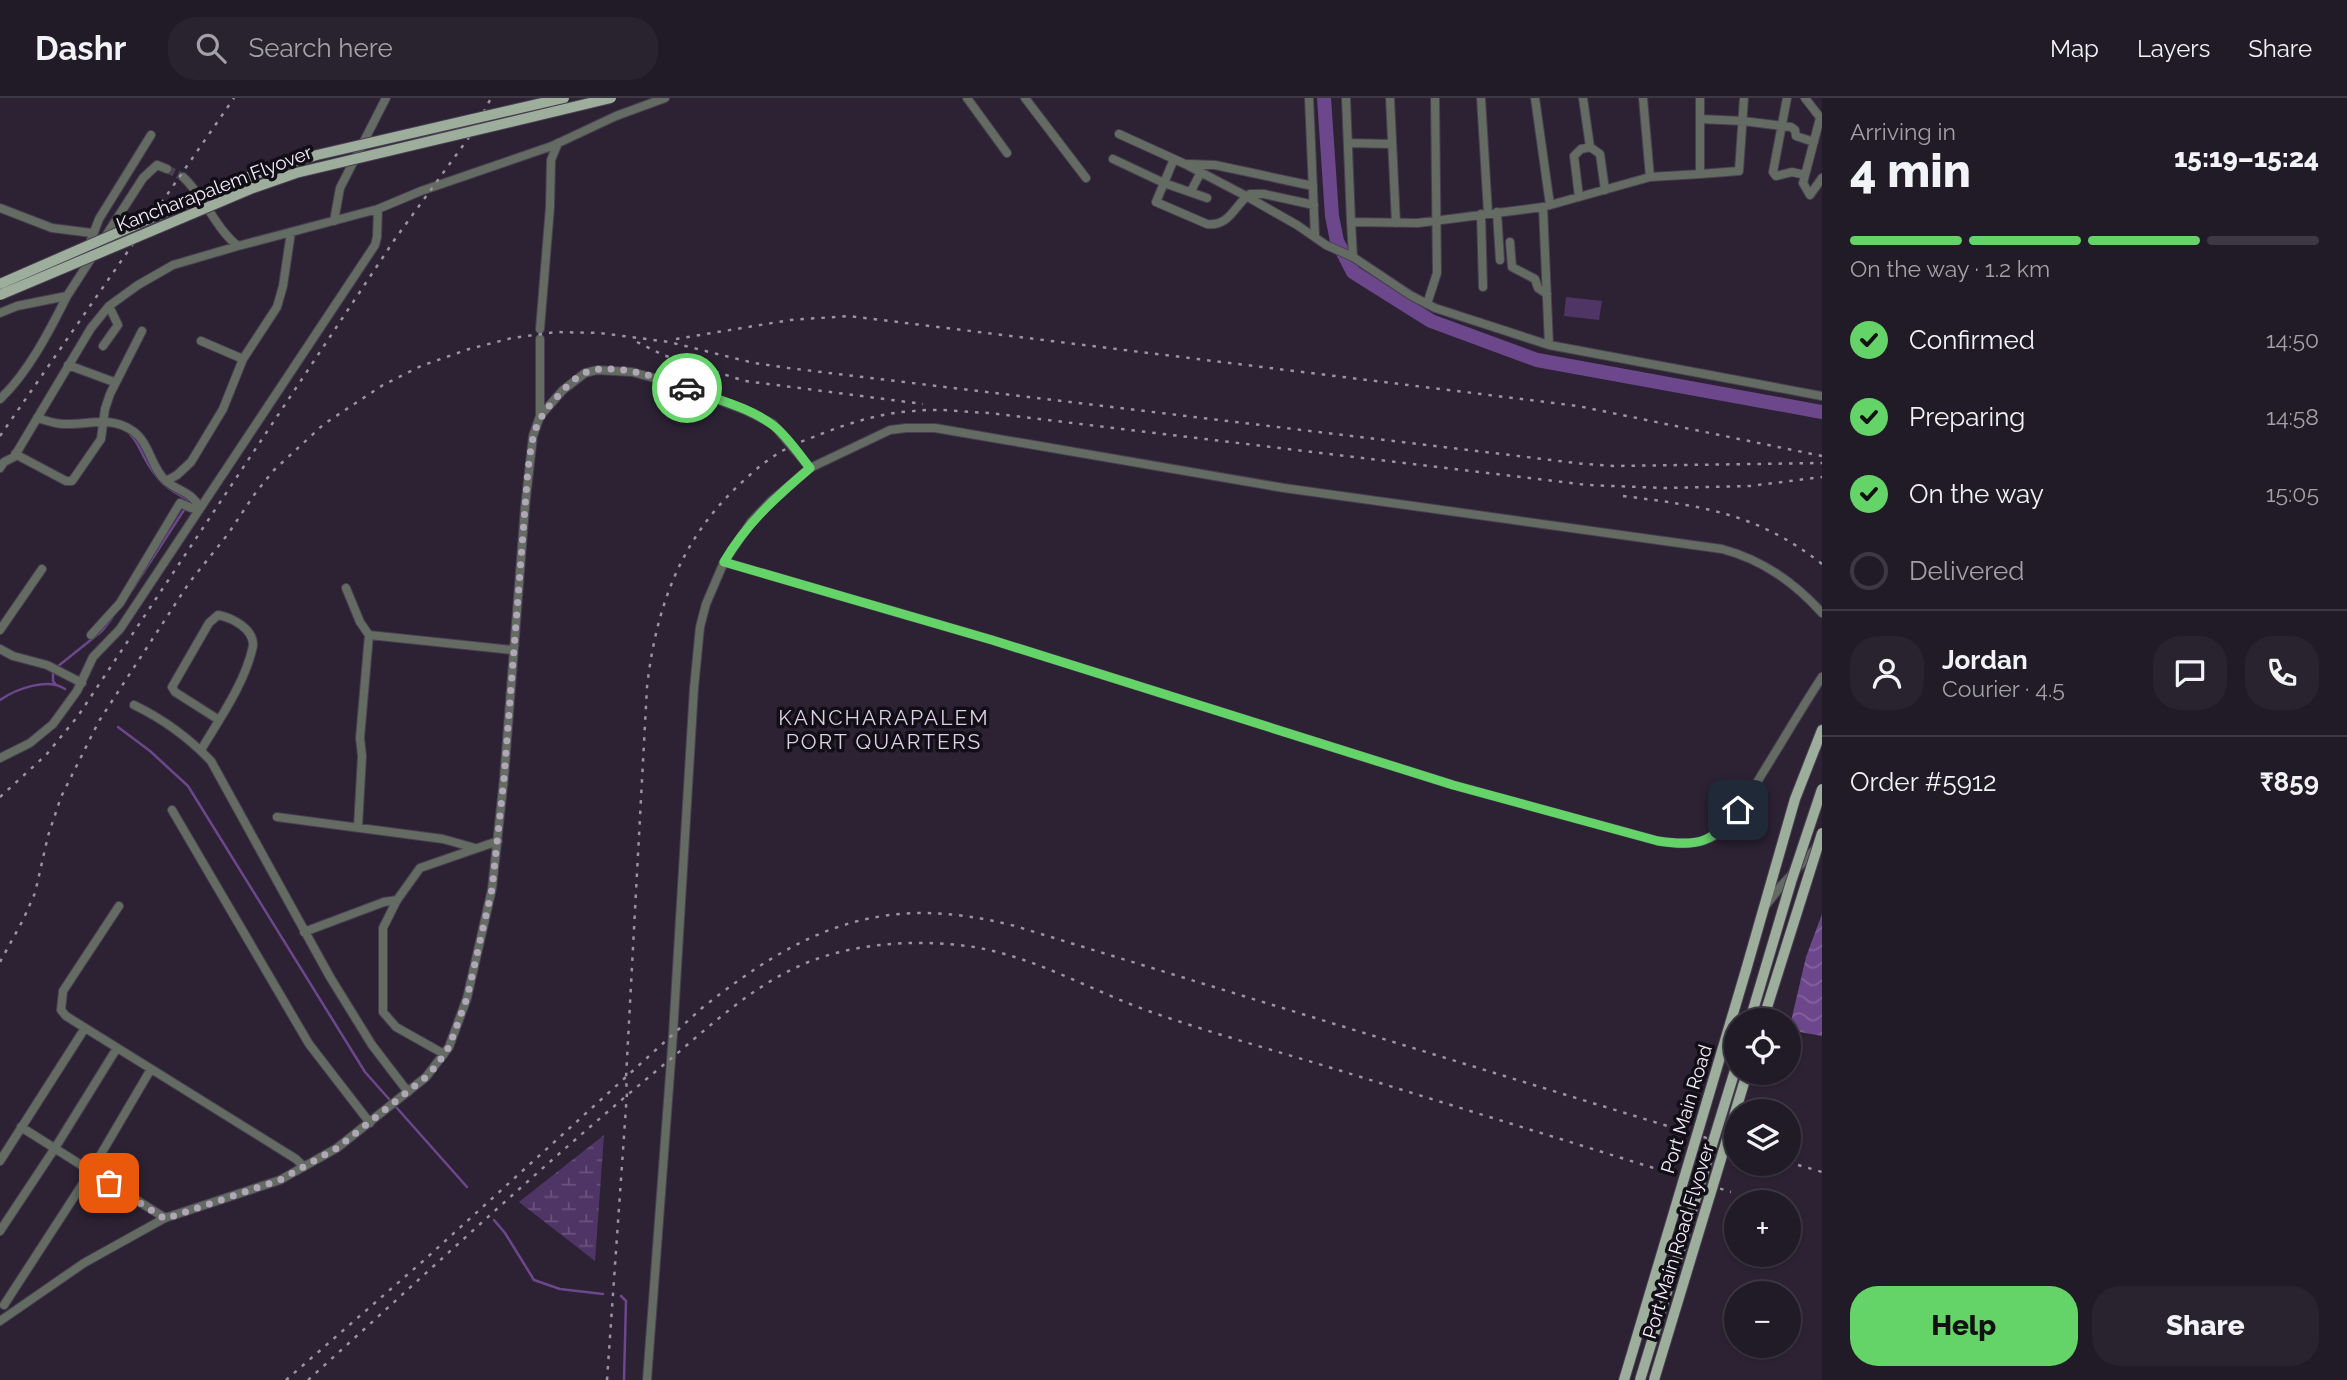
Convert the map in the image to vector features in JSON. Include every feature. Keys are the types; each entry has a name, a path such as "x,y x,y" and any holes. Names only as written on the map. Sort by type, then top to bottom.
{"main road":[{"name":"Kancharapalem Flyover","path":"0,284 271,168 564,98"},
{"name":"Kancharapalem Flyover","path":"0,295 253,188 296,173 611,98"},
{"name":"Port Main Road","path":"1624,1380 1788,824 1822,730"},
{"path":"1754,1008 1822,789"},
{"path":"1767,1008 1822,836"},
{"name":"Port Main Road Flyover","path":"1640,1380 1730,1085"},
{"name":"Port Main Road Flyover","path":"1654,1380 1743,1085"}],"street":[{"path":"334,221 340,188 386,98"},
{"path":"0,468 15,454 91,327 109,306 173,265 378,209 421,191 558,144 616,116 665,98"},
{"path":"967,98 1007,153"},
{"path":"1025,98 1086,178"},
{"path":"1309,98 1315,236"},
{"path":"1346,98 1350,255"},
{"path":"1390,98 1396,223"},
{"path":"1427,304 1437,273 1435,98"},
{"path":"1481,98 1489,213 1483,287"},
{"path":"1535,98 1547,206 1549,345"},
{"path":"1583,98 1590,147 1600,154 1605,190"},
{"path":"1643,98 1650,177"},
{"path":"1700,98 1700,174"},
{"path":"1351,222 1438,221 1547,206 1650,177 1739,171 1744,98"},
{"path":"1787,98 1774,174 1779,176 1792,172 1805,175"},
{"path":"1805,98 1821,119 1803,186 1810,195 1822,178"},
{"path":"1700,119 1781,125 1793,128 1796,136 1814,142"},
{"path":"1119,134 1246,195 1326,245 1350,255 1427,304 1549,345 1822,396"},
{"path":"79,277 92,233 151,135"},
{"path":"1348,143 1392,144"},
{"path":"540,329 551,160 558,144"},
{"path":"1579,197 1574,156 1581,149 1590,147"},
{"path":"540,150 551,160"},
{"path":"1114,159 1164,183 1207,198"},
{"path":"1174,159 1156,202 1212,225 1229,218 1246,195"},
{"path":"1185,164 1215,165 1313,186"},
{"path":"0,399 11,388 37,349 67,296 143,177 157,165 167,169"},
{"path":"1191,191 1201,172"},
{"path":"183,177 193,187 228,239 237,246"},
{"path":"1246,195 1264,194 1314,205"},
{"path":"0,208 52,228 92,233"},
{"path":"0,758 43,733 69,704 93,657 120,629 195,508 375,245 378,209"},
{"path":"1489,213 1500,260"},
{"path":"166,481 191,462 223,409 243,359 273,313 280,299 291,232"},
{"path":"1510,242 1512,267 1535,279 1538,288 1547,294"},
{"path":"0,313 18,306 67,296"},
{"path":"103,346 118,325 109,306"},
{"path":"15,454 66,481 72,481 98,446 114,382 142,331"},
{"path":"0,1321 84,1263 165,1219 253,1191 337,1148 405,1094 437,1065 444,1054 459,1024 475,970 492,889 528,469 533,436 540,416 540,339"},
{"path":"201,341 243,359"},
{"path":"68,365 114,382"},
{"path":"540,416 564,390 585,373 597,369 632,372 676,384 763,418 782,433 810,468"},
{"path":"38,415 63,424 114,422 134,432 148,449 166,481 194,497 195,508"},
{"path":"647,1380 673,1034 694,688 701,627 706,604 724,562 751,522 810,468 890,430 935,428 1284,488 1722,549 1750,558 1781,575 1822,613"},
{"path":"91,635 120,603 180,503 195,508"},
{"path":"724,562 992,640 1453,785 1658,841 1681,844 1701,842 1718,834 1729,822 1822,677"},
{"path":"0,630 42,569"},
{"path":"346,588 360,622 369,635 360,738 362,756 358,827"},
{"path":"201,750 219,720 252,654 254,639 246,629 229,618 218,615 209,623 173,687 175,692 219,720"},
{"path":"369,635 513,650"},
{"path":"0,649 13,656 55,669 80,687"},
{"path":"134,705 188,738 220,775 304,932 405,1094"},
{"path":"172,810 309,1044 370,1123"},
{"path":"277,817 443,839 475,848"},
{"path":"1760,916 1773,895 1805,862 1822,836"},
{"path":"444,1054 396,1027 383,1012 383,928 397,900 420,868 498,841"},
{"path":"304,932 384,902 397,900"},
{"path":"119,906 64,991 61,1010 66,1016 296,1159 304,1167"},
{"path":"0,1161 85,1028"},
{"path":"0,1231 117,1048"},
{"path":"13,1311 2,1304 91,1171 151,1069"},
{"path":"22,1127 165,1219"}],"green space":[{"path":"1566,297 1602,301 1599,320 1564,316"},
{"path":"604,1135 595,1261 519,1202"}],"water":[{"path":"1822,914 1822,1036 1801,1032 1801,1008 1794,1008 1806,957"}],"waterway":[{"path":"1324,98 1332,216 1337,241 1353,272 1431,321 1537,360 1822,412"},
{"path":"130,434 157,477 167,487 187,499 186,507 132,590"},
{"path":"57,667 102,631 112,618"},
{"path":"53,672 56,685"},
{"path":"0,700 41,684 65,689"},
{"path":"118,727 150,751 188,786 365,1072 467,1187"},
{"path":"494,1220 534,1280 560,1289 603,1294"},
{"path":"621,1296 626,1301 624,1380"}],"tunnel":[{"path":"167,169 183,177"}],"railway":[{"path":"0,436 234,98"},
{"path":"0,797 46,755 78,716 395,239 475,129 491,98"},
{"path":"676,339 790,320 849,316 1578,406 1822,456"},
{"path":"0,962 35,893 48,836 61,797 99,721 189,583 228,534 254,495 273,471 324,424 383,385 421,366 469,349 512,338 557,332 600,333 669,342 754,363 788,368 1584,464 1615,466 1822,463"},
{"path":"637,342 663,355 745,381 923,404"},
{"path":"607,1380 627,1093 647,687 651,658 665,602 687,551 719,505 764,463 799,443 855,422 902,412 932,410 989,413 1587,485 1665,488 1750,486 1822,477"},
{"path":"1623,496 1704,508 1728,515 1775,533 1822,564"},
{"path":"286,1380 422,1262 702,1008 739,980 811,937 848,924 885,916 925,913 968,916 1015,926 1724,1143"},
{"path":"308,1380 576,1139 750,994 806,963 846,951 889,944 932,943 998,952 1044,967 1134,1006 1179,1021 1725,1190"},
{"path":"1801,1166 1822,1172"}],"way so far":[{"path":"109,1183 165,1219 253,1191 280,1180 337,1148 381,1115 437,1065 459,1024 475,970 492,889 504,778 528,469 536,425 540,416 573,380 597,369 616,369 652,376 687,388"}],"district":[{"name":"KANCHARAPALEM PORT QUARTERS","path":"884,729"}],"route":[{"path":"687,388 763,418 782,433 810,468 751,522 724,562 992,640 1453,785 1658,841 1681,844 1701,842 1718,834 1738,810"}]}
